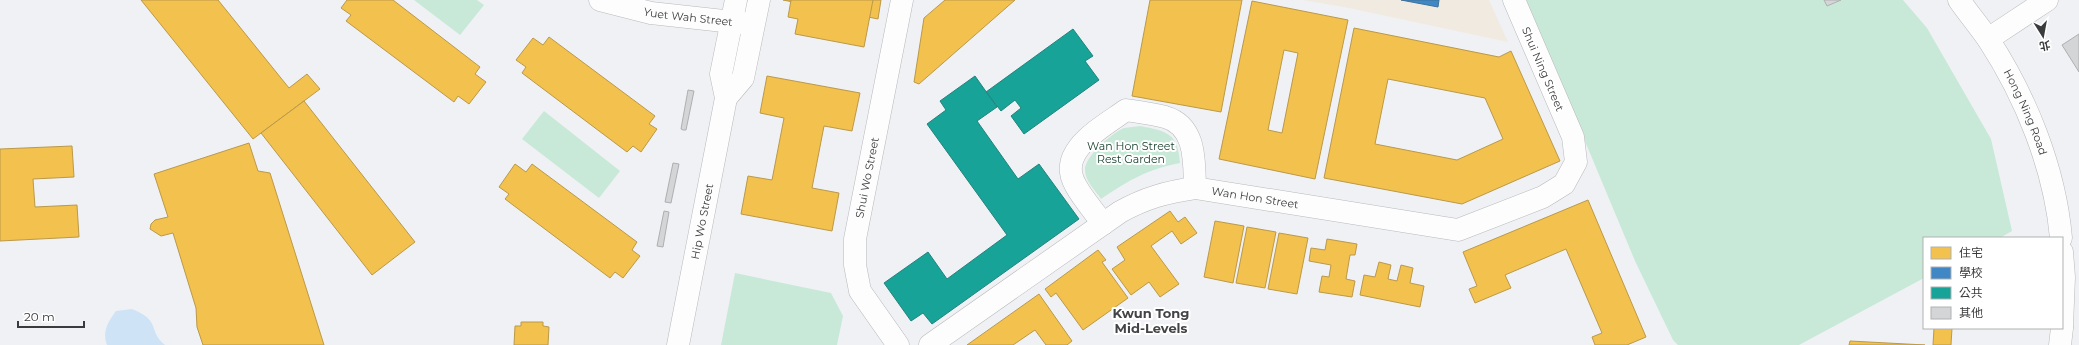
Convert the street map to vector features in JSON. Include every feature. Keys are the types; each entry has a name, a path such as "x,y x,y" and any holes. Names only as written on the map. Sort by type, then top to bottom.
{"street":[{"name":"Yuet Wah Street","path":"603,0 651,13 732,21 754,25"},
{"name":"Hip Wo Street","path":"678,345 726,98 721,74 736,0"},
{"name":"Hip Wo Street","path":"726,98 743,78 759,0"},
{"name":"Shui Wo Street","path":"898,345 860,291 854,266 855,239 902,0"},
{"name":"Shui Ning Street","path":"1514,0 1573,137"},
{"name":"Hong Ning Road","path":"1959,0 1988,39 2015,86 2031,120 2046,166 2059,218 2061,237"},
{"path":"1988,39 2047,0"},
{"path":"1103,224 1075,185 1071,171 1073,156 1081,144 1126,110 1167,118 1178,124 1186,133 1192,145 1195,188"},
{"name":"Wan Hon Street","path":"930,345 1103,224 1144,199 1169,191 1195,188 1458,230 1543,197 1564,184 1576,162 1573,137"},
{"path":"2063,264 2063,302"},
{"path":"2060,345 2062,329"}],"shaded area":[{"path":"1303,0 1489,0 1508,42 1349,8"}],"green space":[{"path":"414,0 477,0 484,5 460,35"},
{"path":"1526,0 1903,0 1927,28 1991,139 2012,231 2002,237 1923,237 1923,279 1799,345 1678,345 1673,340 1635,261"},
{"path":"544,111 620,171 599,198 522,139"},
{"name":"Wan Hon Street Rest Garden","path":"1140,126 1164,132 1174,139 1179,153 1180,163 1158,168 1139,176 1101,199 1088,182 1085,174 1086,165 1089,159 1100,146 1119,130"},
{"path":"735,273 831,293 843,316 837,345 721,345"}],"water":[{"path":"132,309 141,313 151,322 156,335 165,345 107,345 105,335 108,323 113,315 116,311"}],"building: 住宅":[{"path":"141,0 218,0 289,88 307,74 320,89 253,139"},
{"path":"347,0 393,0 480,67 475,74 486,82 469,104 458,96 454,102 346,21 351,15 341,8"},
{"path":"783,0 881,0 878,19"},
{"path":"791,0 873,0 864,47 795,34 798,19 788,17"},
{"path":"945,0 1015,0 919,84 914,82 924,18"},
{"path":"1150,0 1242,0 1221,112 1132,96"},
{"path":"1252,1 1348,20 1315,179 1219,159","holes":["1284,50 1298,53 1282,133 1268,130"]},
{"path":"1354,28 1499,57 1511,51 1560,161 1462,204 1324,178","holes":["1388,79 1485,98 1503,139 1457,160 1375,144"]},
{"path":"549,37 655,116 649,124 657,129 641,152 633,146 627,152 522,73 526,67 516,60 533,38 543,45"},
{"path":"767,76 860,93 852,131 824,126 812,188 839,193 832,231 741,214 748,176 772,180 784,118 760,113"},
{"path":"304,101 415,242 372,275 261,133"},
{"path":"249,143 258,171 270,173 324,345 203,345 197,327 196,308 173,233 161,236 150,229 151,224 155,220 168,217 154,174"},
{"path":"72,146 74,177 33,179 35,207 77,205 79,237 0,241 0,149"},
{"path":"515,164 526,172 532,164 637,242 632,250 640,256 623,278 615,272 610,278 505,199 509,194 499,187"},
{"path":"1588,200 1646,337 1627,345 1595,345 1592,337 1602,333 1566,249 1505,275 1511,288 1475,303 1469,289 1477,286 1463,252"},
{"path":"1170,211 1178,222 1185,217 1197,233 1181,244 1172,231 1151,246 1179,284 1160,297 1149,282 1131,295 1112,269 1125,260 1117,247"},
{"path":"1215,221 1244,226 1233,283 1204,277"},
{"path":"1247,227 1276,232 1265,288 1236,283"},
{"path":"1279,233 1308,238 1297,294 1268,289"},
{"path":"1327,239 1357,244 1355,255 1350,255 1346,279 1355,281 1352,297 1319,292 1322,276 1329,277 1331,265 1309,261 1311,248 1325,250"},
{"path":"1098,250 1106,260 1102,262 1128,298 1083,330 1056,293 1051,297 1045,289"},
{"path":"1379,262 1391,265 1388,279 1397,281 1401,265 1413,268 1410,283 1424,286 1420,307 1360,295 1364,275 1375,277"},
{"path":"1039,294 1072,341 1067,345 1046,345 1035,330 1013,345 967,345"},
{"path":"521,322 543,322 543,326 549,327 548,345 514,345 515,326 521,326"},
{"path":"1934,329 1952,329 1951,345 1933,345"},
{"path":"1850,341 1925,345 1849,345"}],"building: 學校":[{"path":"1401,0 1439,0 1438,7"}],"building: 公共":[{"path":"1073,29 1093,56 1085,61 1099,80 1024,134 1011,116 1021,108 1015,100 1001,111 986,92"},
{"path":"975,76 997,107 977,121 1018,179 1039,164 1079,219 932,324 923,313 911,321 884,283 928,252 947,279 1007,235 927,124 946,110 940,101"}],"building: 其他":[{"path":"1824,0 1841,0 1827,6"},
{"path":"2079,34 2079,72 2062,45"},
{"path":"688,90 694,91 686,130 683,130 681,129"},
{"path":"673,163 679,164 671,203 665,202"},
{"path":"664,211 669,212 663,247 657,246"}],"district":[{"name":"Kwun Tong Mid-Levels","path":"1151,320"}]}
